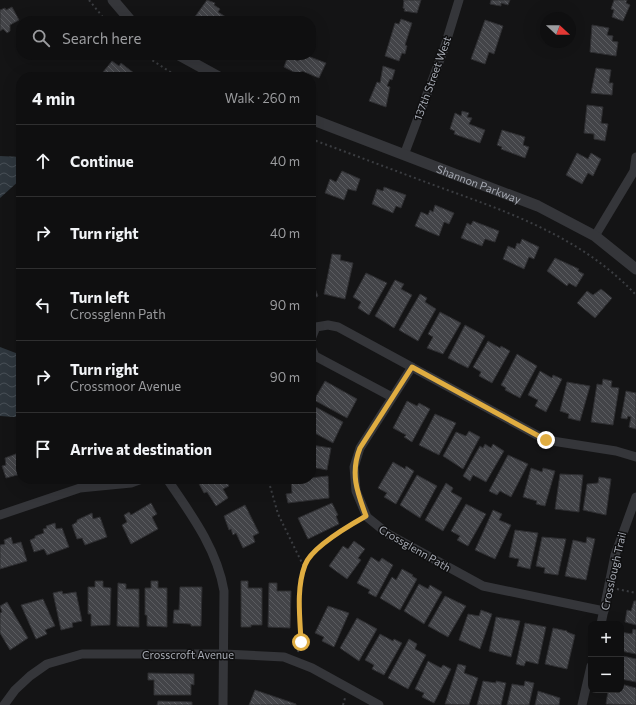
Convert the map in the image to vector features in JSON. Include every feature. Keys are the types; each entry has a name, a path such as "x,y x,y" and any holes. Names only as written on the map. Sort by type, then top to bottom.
{"street":[{"path":"113,0 127,16"},
{"name":"137th Street West","path":"404,155 444,49 459,0"},
{"path":"188,60 210,72"},
{"name":"Shannon Parkway","path":"316,121 538,206 595,236 636,269"},
{"path":"595,236 634,171 636,157"},
{"path":"316,327 328,325 338,327 546,440 616,451 636,457"},
{"path":"316,357 392,397"},
{"name":"Crossglenn Path","path":"412,367 360,448 355,462 356,491 366,516 388,534 483,586 604,611"},
{"path":"0,515 80,488 121,484"},
{"path":"170,484 200,528 221,576 224,591 223,705"},
{"name":"Crosslough Trail","path":"602,621 608,587 622,531 636,497"},
{"name":"Crosscroft Avenue","path":"4,705 15,690 30,676 47,664 82,654 224,654 284,657 296,661 379,705"},
{"path":"582,705 588,679"}],"path":[{"path":"89,0 102,16"},
{"path":"152,60 170,72"},
{"path":"316,141 531,222 582,249 620,278 636,295"},
{"path":"270,486 278,514 304,568"},
{"path":"296,661 301,642 300,586 305,564 323,545 341,530 366,516"},
{"path":"608,587 636,593"},
{"path":"343,705 345,697"}],"water":[{"path":"0,156 16,157 16,184 0,198"},
{"path":"0,347 16,353 16,417 0,416"}],"building":[{"path":"207,0 215,3 214,5 220,9 218,12 224,16 195,16"},
{"path":"403,0 421,0 417,13 404,11"},
{"path":"491,0 510,0 508,5 501,3 501,6 490,4"},
{"path":"614,0 627,0 626,3 630,5 623,21 612,17 614,10 611,9"},
{"path":"12,7 17,16 16,22 10,25 10,31 7,33 3,29 0,31 0,10 5,8 6,10"},
{"path":"401,19 412,23 405,45 407,46 405,54 402,53 399,61 385,56 395,23 399,24"},
{"path":"485,20 503,26 494,54 489,52 485,64 471,59"},
{"path":"592,25 609,28 607,35 613,36 612,41 618,42 616,56 590,52"},
{"path":"316,59 326,63 319,78 316,77 316,72 294,72 284,67 287,60 298,61"},
{"path":"112,61 119,66 121,63 133,72 103,72"},
{"path":"383,66 395,70 392,80 390,79 387,86 390,87 386,107 369,101 377,82 380,83"},
{"path":"596,68 611,70 609,83 613,83 612,95 591,93"},
{"path":"587,105 603,107 601,123 608,124 605,141 594,139 594,134 584,133"},
{"path":"462,111 469,113 467,117 472,118 469,124 485,130 480,143 454,134 455,131 450,129 455,113 461,116"},
{"path":"502,130 525,137 523,145 529,147 525,158 501,149 502,147 497,145"},
{"path":"577,153 588,159 591,153 601,159 593,176 588,173 582,184 566,175"},
{"path":"342,171 360,179 356,191 348,189 344,200 325,193 330,179 336,182"},
{"path":"384,187 406,195 401,208 396,206 393,213 372,204 377,189 383,191"},
{"path":"435,205 454,213 449,224 444,222 439,236 415,226 421,212 428,215 430,210 433,212"},
{"path":"473,221 499,231 495,242 485,239 482,246 461,238 467,223 471,225"},
{"path":"522,239 539,247 534,259 529,257 524,269 503,259 508,246 515,249 517,243 520,244"},
{"path":"332,254 341,255 340,260 353,263 345,299 324,294"},
{"path":"555,258 579,269 578,271 584,274 576,287 569,283 567,286 547,271"},
{"path":"366,273 387,283 369,315 358,308 361,302 353,297"},
{"path":"395,280 404,284 401,289 412,295 394,328 375,316"},
{"path":"601,289 612,298 595,318 577,303 587,291 593,295"},
{"path":"420,294 427,298 425,302 436,309 418,341 399,330"},
{"path":"440,312 461,323 443,354 427,348 433,337 428,334"},
{"path":"465,325 485,336 468,368 448,358"},
{"path":"488,341 500,348 501,346 510,351 492,383 479,376 481,372 473,367"},
{"path":"517,354 537,366 520,398 505,390 506,388 501,385"},
{"path":"540,371 552,378 553,375 562,379 546,412 535,406 538,400 528,395"},
{"path":"603,379 612,381 611,387 619,388 613,425 591,422 597,384 602,385"},
{"path":"325,381 357,399 347,418 316,401 316,397"},
{"path":"567,382 590,386 580,421 568,418 569,414 560,411"},
{"path":"626,391 636,393 636,429 629,427 631,417 628,416 627,419 621,418"},
{"path":"407,401 417,406 419,403 430,409 412,442 404,437 406,435 393,428"},
{"path":"316,407 343,422 333,443 316,434"},
{"path":"435,414 456,423 439,455 419,445"},
{"path":"469,431 480,437 463,469 443,456 456,432 466,436"},
{"path":"485,444 491,448 493,444 504,451 486,482 473,475 470,481 463,476 480,446 483,448"},
{"path":"316,446 331,448 327,470 316,468"},
{"path":"16,454 16,475 6,478 2,466 6,465 5,458"},
{"path":"508,455 528,464 511,497 500,491 497,495 489,491"},
{"path":"393,462 405,469 406,466 414,471 396,504 384,497 387,493 378,488"},
{"path":"531,468 542,472 543,468 555,471 545,506 536,504 537,501 523,497"},
{"path":"560,474 583,475 579,512 555,509"},
{"path":"417,475 437,486 420,518 400,505"},
{"path":"328,476 329,498 288,503 286,494 292,493 291,484 316,484 316,477"},
{"path":"599,477 611,479 606,515 583,510 587,484 598,483"},
{"path":"446,483 453,488 451,492 462,498 443,531 425,520"},
{"path":"199,484 228,484 229,486 223,489 228,498 216,506 207,492 204,493"},
{"path":"151,503 157,514 152,517 158,529 131,544 122,525 127,522 124,515 129,512 131,515"},
{"path":"332,503 338,515 336,516 339,524 308,539 298,518"},
{"path":"466,504 486,514 468,546 457,540 460,536 451,531"},
{"path":"245,505 259,533 253,536 255,542 243,548 236,533 233,535 231,529 229,530 224,516"},
{"path":"493,510 502,514 499,520 511,525 495,559 475,550"},
{"path":"92,513 93,519 100,517 107,537 85,545 82,538 77,539 72,525 77,522 77,520"},
{"path":"55,523 56,529 62,528 69,547 47,555 44,549 34,552 30,540 35,538 35,536 44,533 43,529 47,528 46,526"},
{"path":"515,530 538,533 530,569 517,566 519,559 509,557"},
{"path":"11,537 13,544 21,542 27,561 0,569 0,545 5,544 4,540"},
{"path":"542,537 566,539 558,575 544,573 545,568 536,566"},
{"path":"587,537 595,539 586,580 565,576 573,540 586,543"},
{"path":"354,541 365,549 358,558 361,560 347,579 329,566 343,546 348,549"},
{"path":"371,557 379,562 382,558 393,565 376,597 368,593 370,590 357,583"},
{"path":"402,569 417,579 400,610 380,598 392,577 396,580"},
{"path":"95,581 103,581 103,587 111,588 110,625 91,626 91,614 88,614 88,587 95,587"},
{"path":"151,581 158,581 158,588 167,588 167,627 147,626 147,615 145,615 145,588 151,588"},
{"path":"241,581 248,581 248,588 262,588 262,625 241,627"},
{"path":"118,583 126,584 126,589 139,589 139,627 117,626"},
{"path":"269,583 277,583 277,591 291,591 290,628 268,627"},
{"path":"419,584 428,589 430,585 442,592 424,624 404,611"},
{"path":"180,587 202,587 201,626 173,623 174,610 179,610"},
{"path":"62,591 63,594 76,592 82,621 72,623 73,627 61,630 53,593"},
{"path":"445,596 466,606 448,637 428,626"},
{"path":"43,599 55,626 45,630 47,634 36,639 21,605"},
{"path":"634,601 636,601 636,625 625,622 627,610 631,611"},
{"path":"7,602 28,638 10,650 0,633 0,613 2,612 0,606"},
{"path":"328,606 349,613 334,647 322,641 324,637 315,633"},
{"path":"481,610 492,614 480,649 459,640 468,614 479,616"},
{"path":"496,617 520,621 511,657 489,651"},
{"path":"357,618 377,629 359,661 340,648"},
{"path":"525,623 546,627 538,664 526,661 524,666 516,664"},
{"path":"553,628 567,631 575,635 567,669 545,664"},
{"path":"633,629 636,630 636,654 624,652 624,633 632,634"},
{"path":"380,634 393,641 394,639 402,643 384,675 372,669 374,665 365,660"},
{"path":"409,639 417,644 415,649 426,655 408,689 388,678"},
{"path":"624,656 636,659 636,682 624,680"},
{"path":"428,661 441,668 443,665 451,669 434,703 422,697 424,693 415,689"},
{"path":"458,664 466,666 464,673 478,678 469,705 445,704"},
{"path":"148,673 194,674 194,685 191,684 191,695 154,695 154,680 148,680"},
{"path":"483,681 506,683 501,705 477,705"},
{"path":"525,681 534,683 529,705 507,705 512,684 524,686"},
{"path":"624,685 636,688 636,705 606,704 608,693 624,693"},
{"path":"255,690 296,704 296,705 249,705"},
{"path":"538,691 560,698 559,705 535,705"},
{"path":"158,701 192,702 192,705 157,705"}],"route":[{"path":"301,642 300,586 305,564 323,545 341,530 366,516 356,491 354,467 356,456 412,367 546,440"}]}
